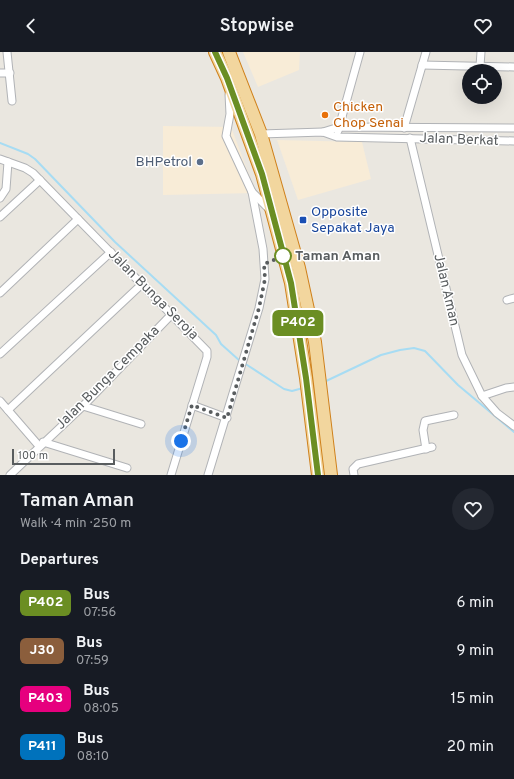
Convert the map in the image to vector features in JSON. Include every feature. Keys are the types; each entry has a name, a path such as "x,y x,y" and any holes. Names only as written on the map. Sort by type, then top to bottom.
{"highway":[{"path":"215,52 227,78 262,174 291,283 309,399 318,475"},
{"path":"229,52 261,134 299,268 320,374 332,475"}],"street":[{"path":"7,52 12,101"},
{"path":"336,137 360,52"},
{"path":"404,128 426,52"},
{"path":"480,64 481,52"},
{"path":"422,65 462,66"},
{"path":"502,67 514,67"},
{"path":"0,73 10,73"},
{"path":"208,475 227,418 259,308 265,279 263,249 252,192 226,136 230,103 227,78"},
{"path":"323,132 339,127 514,128"},
{"name":"Jalan Berkat","path":"261,134 323,132 336,137 514,141"},
{"name":"Jalan Aman","path":"410,138 455,331 462,355 482,396 497,413 514,426"},
{"name":"Jalan Bunga Seroja","path":"0,159 25,168 40,180 207,352 207,357 171,475"},
{"path":"0,198 6,188 8,162"},
{"path":"0,217 40,180"},
{"path":"252,192 271,210"},
{"path":"0,293 78,219"},
{"path":"0,354 111,252"},
{"path":"8,410 142,284"},
{"name":"Jalan Bunga Cempaka","path":"10,475 83,406 171,315"},
{"path":"482,396 506,388 514,387"},
{"path":"0,401 42,444 128,468"},
{"path":"192,405 227,418"},
{"path":"83,406 141,424"},
{"path":"354,475 353,469 358,464 429,448 423,430 425,421 454,415"}],"shaded area":[{"path":"243,52 300,52 299,70 258,87"},
{"path":"163,126 231,127 256,193 163,195"},
{"path":"277,140 362,142 371,179 298,200"}],"waterway":[{"path":"0,143 28,154 35,159 115,242 216,335 221,344 240,361"},
{"path":"324,382 381,355 414,348 425,351 458,385 514,432"},
{"path":"244,363 284,389 292,391 303,388"}],"bus line":[{"name":"P402","path":"215,52 227,78 262,174 291,283 309,399 318,475"}],"place":[{"name":"Chicken Chop Senai","path":"325,115"},
{"name":"BHPetrol","path":"200,162"},
{"name":"Opposite Sepakat Jaya","path":"303,220"},
{"name":"Taman Aman","path":"283,256"}],"route":[{"path":"181,441 192,405 227,418 259,308 265,279 264,264 283,256"}]}
